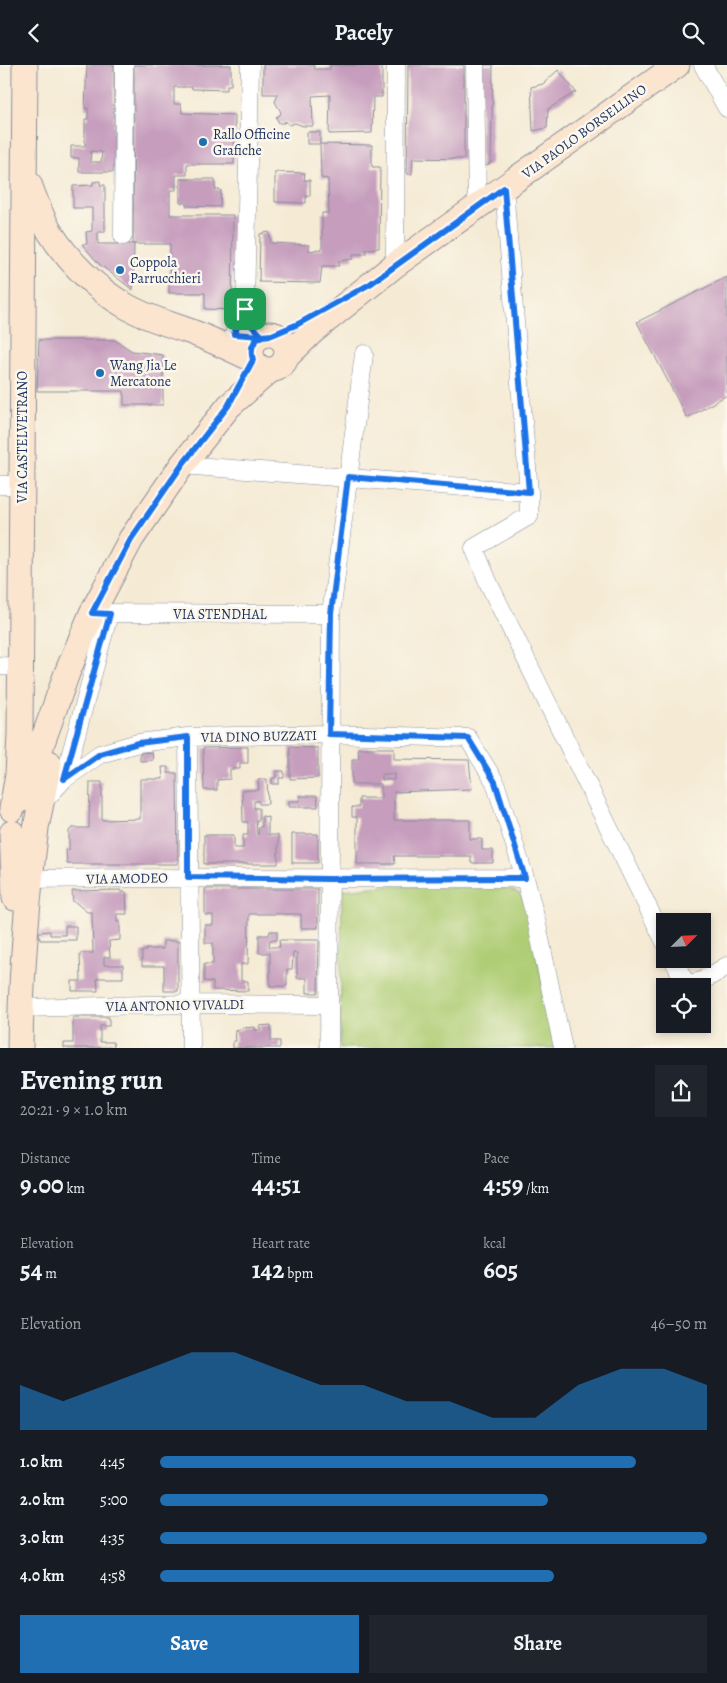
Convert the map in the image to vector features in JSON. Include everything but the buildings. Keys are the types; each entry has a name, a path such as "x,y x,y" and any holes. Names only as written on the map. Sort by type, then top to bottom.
{"main road":[{"name":"VIA CASTELVETRANO","path":"18,823 18,774 10,666 11,485 25,172 25,65"},
{"name":"VIA PAOLO BORSELLINO","path":"18,823 52,745 56,705 67,673 101,613 131,539 182,465 265,362 301,342 395,265 676,65"},
{"path":"25,172 38,209 50,232 80,270 101,288 126,306 157,321 186,330 265,362"},
{"name":"VIA PAOLO BORSELLINO","path":"265,335 298,324 370,284"},
{"path":"186,330 265,335 280,339 286,347 265,362"},
{"path":"265,335 252,346 251,355 265,362"},
{"path":"18,823 14,871 20,1048"}],"street":[{"path":"123,236 124,65"},
{"path":"250,65 245,309 250,324 265,335"},
{"path":"395,265 396,65"},
{"path":"476,65 477,207"},
{"path":"703,65 727,108"},
{"path":"504,188 529,492 529,516 474,548 489,584 656,924"},
{"path":"234,334 245,309"},
{"path":"329,1048 331,614 364,354"},
{"path":"182,465 529,492"},
{"path":"64,779 101,613"},
{"name":"VIA STENDHAL","path":"101,613 331,614"},
{"name":"VIA DINO BUZZATI","path":"18,823 64,779 100,754 138,743 188,737 329,734 468,738 495,782 525,878"},
{"path":"188,737 191,1048"},
{"name":"VIA AMODEO","path":"14,871 188,877 329,879 525,878"},
{"path":"525,878 536,920 563,1048"},
{"path":"678,968 686,984 702,981 727,966"},
{"name":"VIA ANTONIO VIVALDI","path":"20,1008 190,1004 329,1005"}],"green space":[{"path":"380,886 504,888 519,893 527,904 555,1048 340,1048 342,890"}],"place":[{"name":"Rallo Officine Grafiche","path":"203,142"},
{"name":"Coppola Parrucchieri","path":"120,270"},
{"name":"Wang Jia Le Mercatone","path":"100,373"}],"route":[{"path":"245,309 234,334 261,336 262,336 267,335 272,335 298,324 370,284 504,188 529,492 348,477 331,614 329,734 468,738 495,782 525,878 329,879 188,877 188,737 138,743 100,754 64,779 110,614 92,613 131,539 182,465 228,406 253,360 251,355 252,346 262,336 250,324 245,309"}]}
